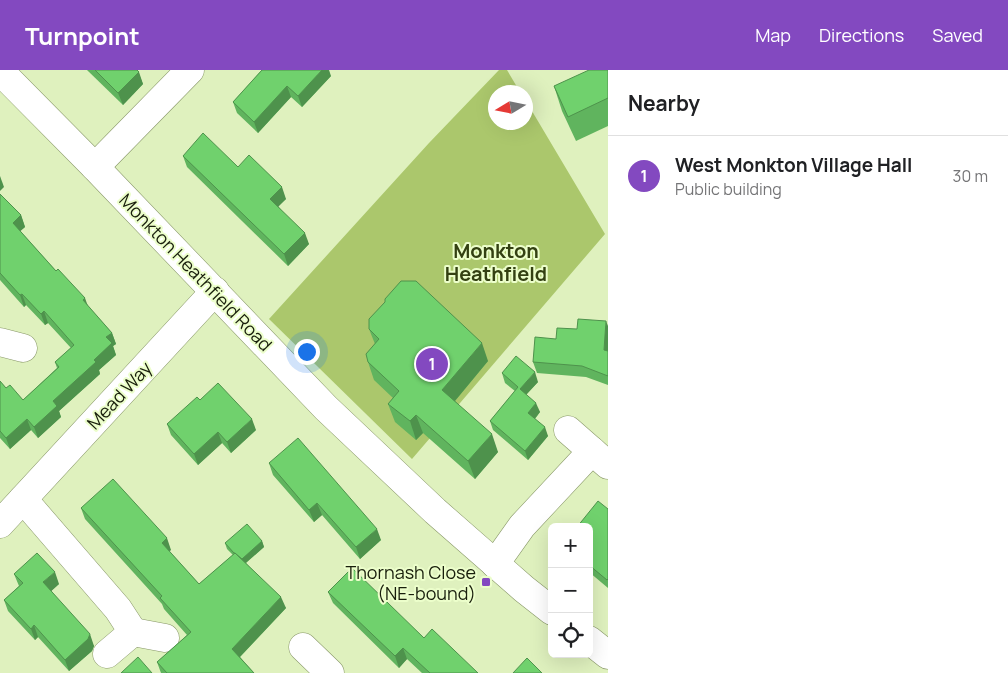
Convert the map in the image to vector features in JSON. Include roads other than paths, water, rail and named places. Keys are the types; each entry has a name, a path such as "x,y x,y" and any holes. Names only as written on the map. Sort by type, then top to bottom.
{"street":[{"name":"Monkton Heathfield Road","path":"0,70 326,408 435,511 548,608"},
{"path":"95,167 190,70"},
{"name":"Mead Way","path":"0,524 215,292"},
{"path":"495,564 522,526 600,458 568,430"},
{"path":"23,499 118,609 133,632 165,638"},
{"path":"107,654 133,632"},
{"path":"593,643 608,655"},
{"path":"303,647 330,673"}],"place":[{"name":"West Monkton Village Hall","path":"432,364"},
{"name":"Thornash Close (NE-bound)","path":"486,582"}],"district":[{"name":"Monkton Heathfield","path":"496,262"}]}
